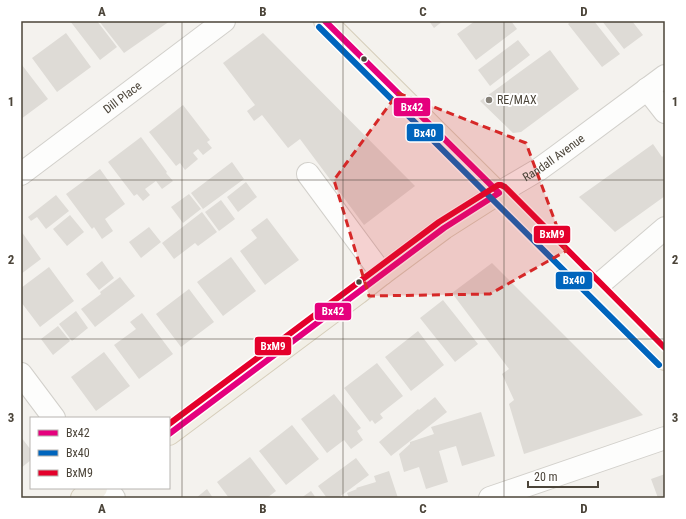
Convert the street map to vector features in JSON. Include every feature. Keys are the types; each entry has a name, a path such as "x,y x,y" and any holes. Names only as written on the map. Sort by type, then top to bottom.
{"main road":[{"path":"324,21 665,359"},
{"name":"Randall Avenue","path":"170,433 444,228 499,193"},
{"path":"82,498 95,489"}],"street":[{"name":"Dill Place","path":"21,174 224,21"},
{"name":"Randall Avenue","path":"499,193 538,170 665,76"},
{"path":"647,89 665,112"},
{"path":"308,174 382,274"},
{"path":"594,289 665,228"},
{"path":"21,374 53,417"},
{"path":"490,498 665,438"},
{"path":"107,489 114,498"}],"highlighted area":[{"path":"398,93 526,143 566,251 490,294 369,296 334,180"}],"building":[{"path":"70,21 97,21 117,47 100,60"},
{"path":"99,21 170,21 124,53"},
{"path":"429,21 443,21 434,28"},
{"path":"475,21 511,21 517,29 476,60 457,34"},
{"path":"571,21 594,21 620,54 602,67 568,24"},
{"path":"602,21 632,21 643,35 624,49"},
{"path":"66,33 91,67 57,92 32,58"},
{"path":"263,33 415,186 364,225 300,139 288,148 262,115 254,121 247,111 255,105 223,63"},
{"path":"518,40 530,55 490,86 478,70"},
{"path":"550,50 579,89 521,132 513,133 480,101"},
{"path":"22,65 48,99 21,119 21,66"},
{"path":"183,105 210,140 207,142 212,148 203,155 198,149 193,153 198,159 185,170 180,163 176,166 149,132"},
{"path":"141,137 173,181 162,189 156,181 145,189 150,195 143,201 137,194 134,196 108,162"},
{"path":"653,144 662,157 665,154 665,196 615,232 579,197"},
{"path":"232,162 244,179 203,209 191,193"},
{"path":"100,169 125,204 105,219 113,231 102,239 94,227 92,229 66,194"},
{"path":"246,182 257,197 238,212 227,197"},
{"path":"189,194 201,209 183,223 171,207"},
{"path":"56,195 69,211 46,229 37,217 31,221 28,217"},
{"path":"221,200 235,219 219,231 205,212"},
{"path":"202,212 217,232 198,246 195,243 174,259 162,243"},
{"path":"70,215 84,232 67,246 53,229"},
{"path":"267,218 299,260 265,285 240,251 257,238 251,230"},
{"path":"149,227 161,242 141,258 129,242"},
{"path":"21,231 41,259 21,274"},
{"path":"231,257 256,291 223,316 197,282"},
{"path":"102,261 114,278 99,290 86,274"},
{"path":"492,263 643,415 524,454 509,404 514,400 502,374 509,369 452,293"},
{"path":"49,267 74,301 40,327 21,302 21,288"},
{"path":"120,277 135,296 95,327 81,309"},
{"path":"189,289 214,322 181,347 156,314"},
{"path":"443,300 478,344 455,362 420,318"},
{"path":"76,311 88,328 72,341 59,324"},
{"path":"142,313 173,354 139,379 114,345 136,329 130,322"},
{"path":"58,326 70,341 53,355 41,339"},
{"path":"418,331 444,365 411,391 385,357"},
{"path":"104,352 130,386 96,411 71,377"},
{"path":"377,363 403,396 380,414 383,418 375,424 372,420 370,422 344,388"},
{"path":"334,394 361,428 357,431 363,440 351,449 344,440 327,453 301,419"},
{"path":"435,397 447,412 391,456 379,442 418,409 419,410"},
{"path":"481,412 495,456 462,466 456,446 439,451 448,482 426,489 419,467 404,472 399,454 410,444 410,442 434,434 431,427"},
{"path":"292,425 319,459 286,485 259,451"},
{"path":"21,437 30,449 30,461 21,468"},
{"path":"250,457 276,491 267,498 229,498 217,482"},
{"path":"356,458 369,475 338,498 327,498 318,486"},
{"path":"389,471 398,498 349,498 347,493 357,489 356,488 376,482 374,476"},
{"path":"665,474 665,498 658,498 651,479"},
{"path":"207,489 213,498 196,498"},
{"path":"311,491 316,498 301,498"}],"transit line":[{"name":"Bx42","path":"325,21 499,193"},
{"name":"Bx40","path":"319,27 659,365"},
{"name":"BxM9","path":"170,423 439,222 498,185 505,187 665,348"},
{"name":"Bx42","path":"170,433 444,228 499,193"}],"place":[{"name":"RE/MAX","path":"489,100"}]}
